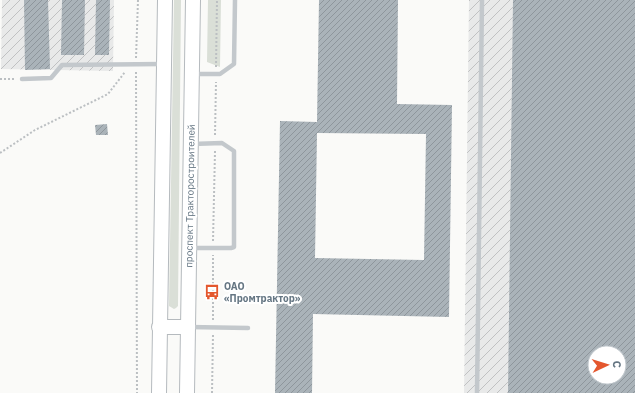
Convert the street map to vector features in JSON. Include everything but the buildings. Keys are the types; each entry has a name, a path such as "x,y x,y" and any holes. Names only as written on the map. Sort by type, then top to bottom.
{"main road":[{"path":"159,393 165,0"},
{"name":"проспект Тракторостроителей","path":"187,393 193,0"},
{"path":"159,327 188,327"}],"lane":[{"path":"192,74 220,74 234,64 235,0"},
{"path":"477,393 482,0"},
{"path":"22,79 51,78 62,65 164,64"},
{"path":"189,248 234,247 234,152 222,143 191,144"},
{"path":"188,327 248,328"}],"path":[{"path":"137,393 136,65 138,0"},
{"path":"216,68 217,0"},
{"path":"0,153 35,130 108,94 130,65"},
{"path":"215,137 216,76"},
{"path":"0,79 22,79"},
{"path":"213,244 215,146"},
{"path":"213,254 213,321"},
{"path":"212,393 213,332"}],"shaded area":[{"path":"2,0 114,0 113,71 1,69"},
{"path":"174,0 181,0 178,306 174,309 169,306"},
{"path":"208,0 221,0 220,67 207,62"},
{"path":"469,0 635,0 635,393 464,393"}],"place":[{"name":"ОАО «Промтрактор»","path":"212,292"}]}
